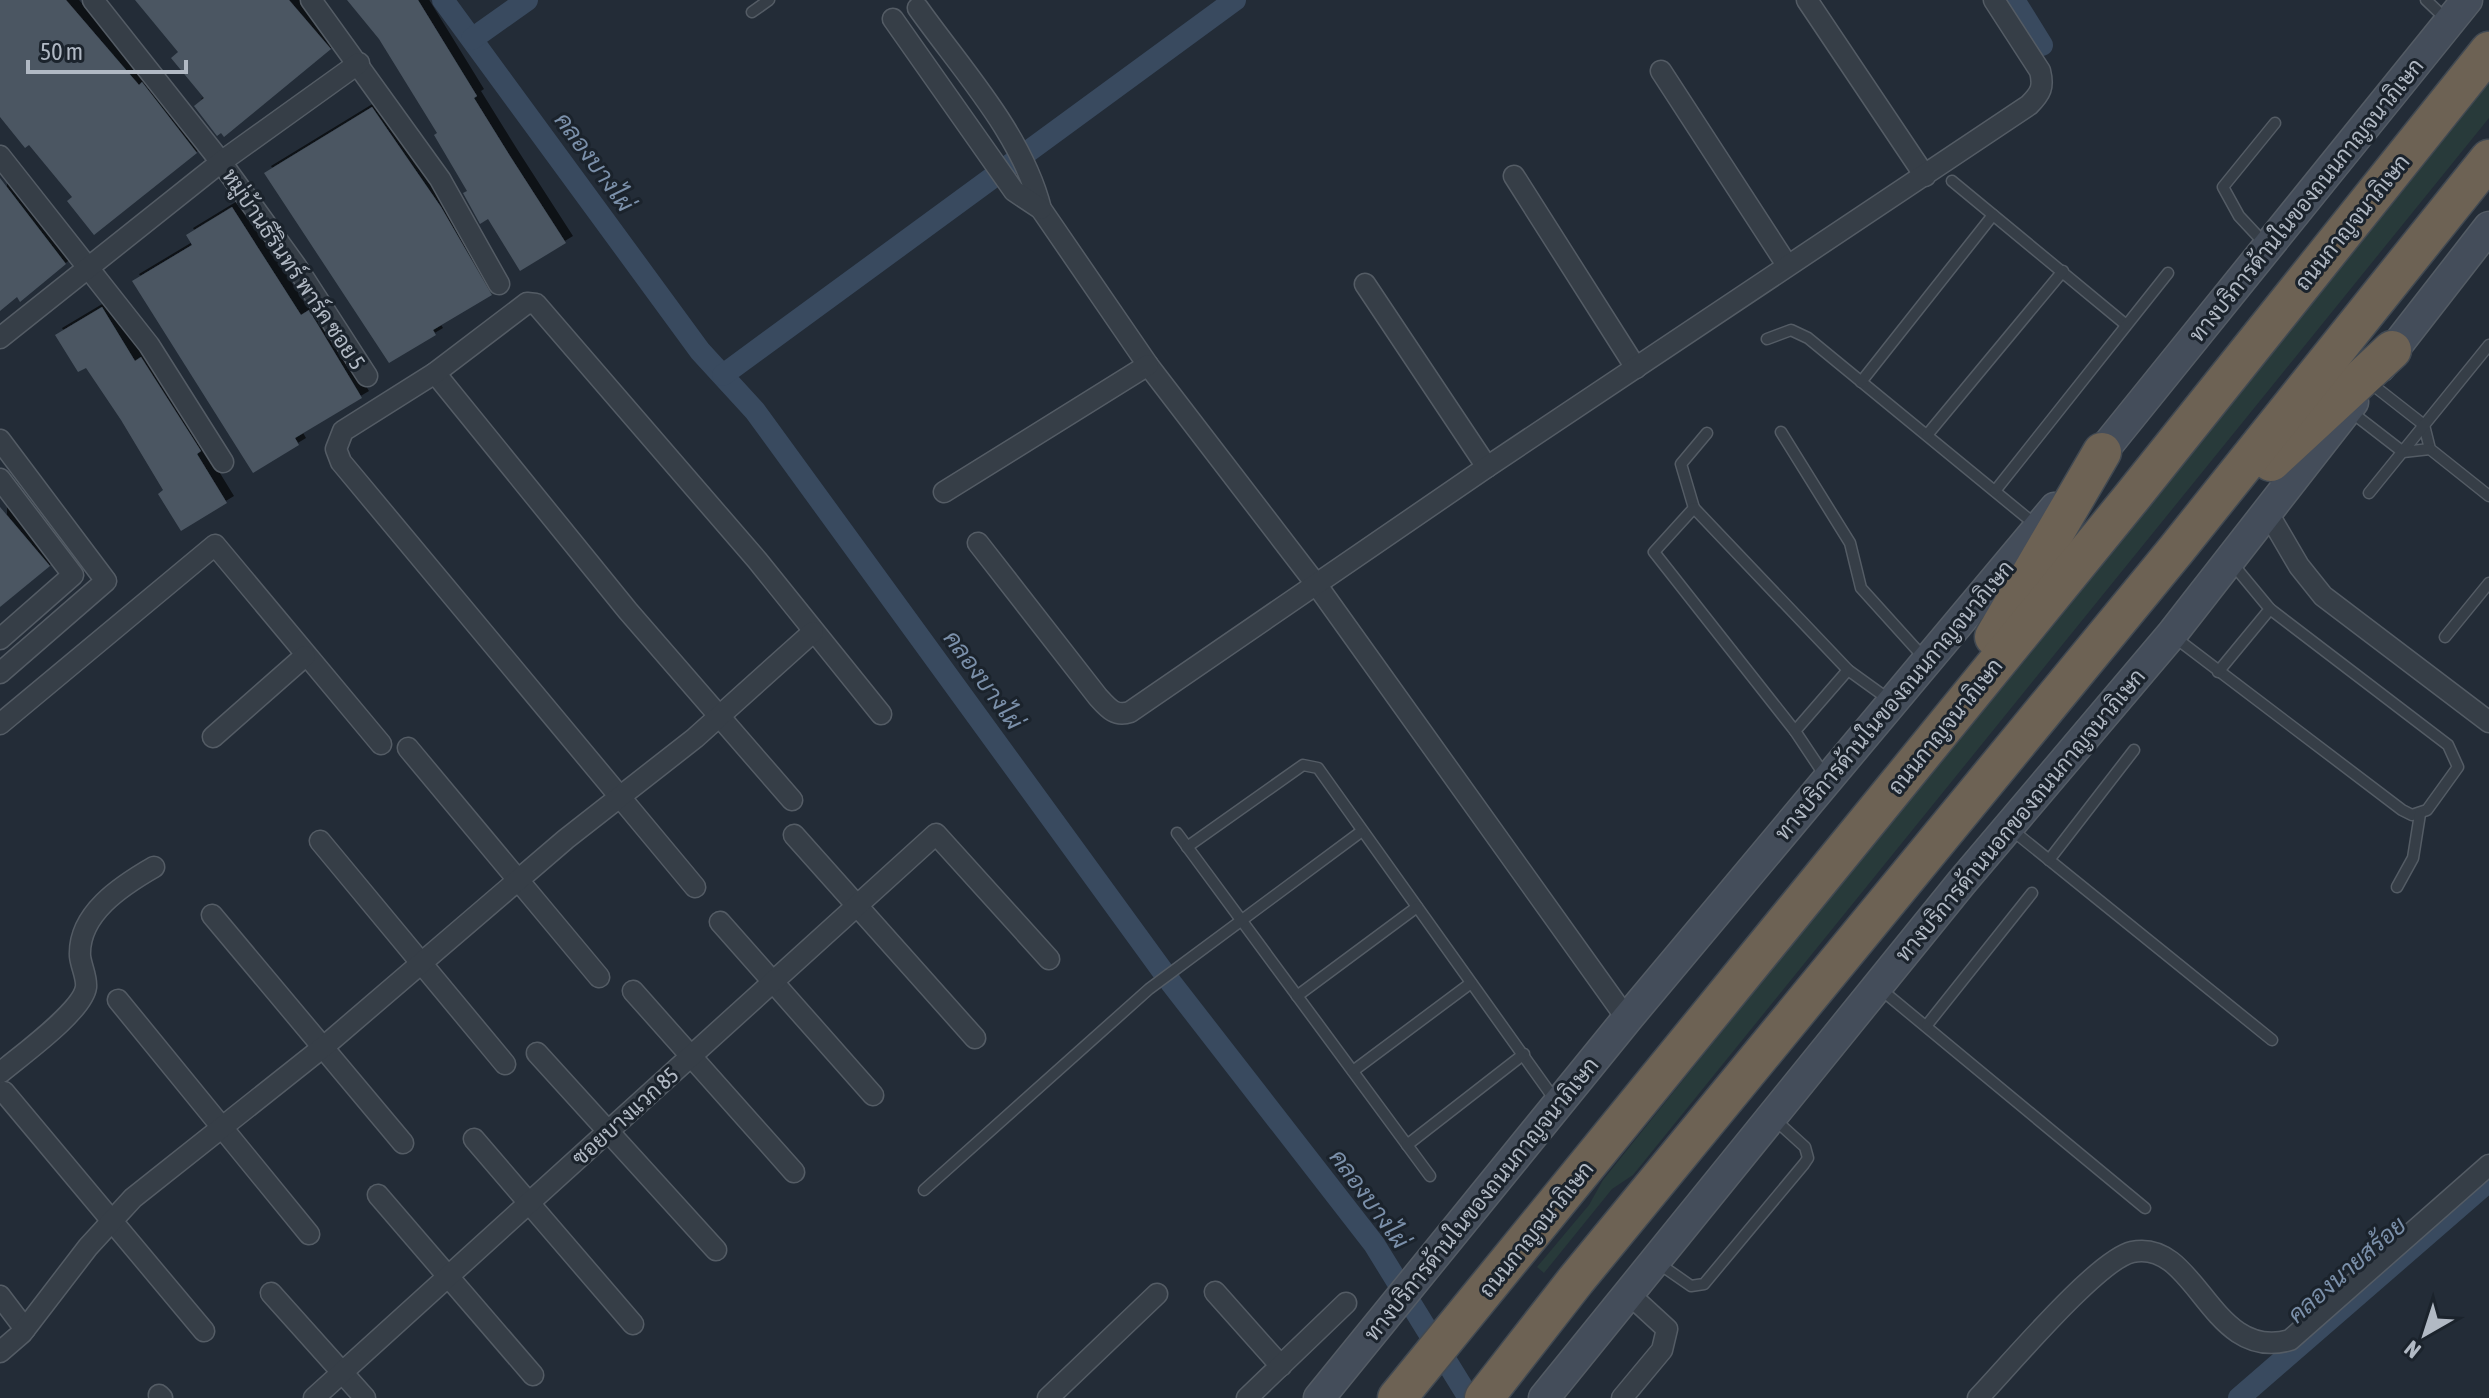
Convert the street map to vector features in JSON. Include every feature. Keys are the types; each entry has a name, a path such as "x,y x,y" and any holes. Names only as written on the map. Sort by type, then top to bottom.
{"highway":[{"name":"ถนนกาญจนาภิเษก","path":"1397,1398 1529,1240 2489,51"},
{"path":"1484,1398 1576,1280 2176,550 2489,159"},
{"path":"2176,550 2392,350"},
{"path":"1934,740 2102,452"}],"main road":[{"name":"ทางบริการด้านในของถนนกาญจนาภิเษก","path":"1319,1398 1627,1019 2102,452 2458,11"},
{"name":"ทางบริการด้านนอกของถนนกาญจนาภิเษก","path":"1544,1398 2007,826 2172,634 2487,232"}],"street":[{"name":"หมู่บ้านธีรินทร์ พาร์ค ซอย 5","path":"93,0 221,162 296,266 367,376"},
{"path":"311,0 440,179 499,284"},
{"path":"1807,0 1925,176"},
{"path":"978,543 1098,697 1122,715 2029,105 2040,94 2043,84 2040,71 1994,0"},
{"path":"890,9 909,20 917,4 1010,139 1033,179 1041,209 1148,365 1316,584 1627,1019"},
{"path":"890,9 1014,191 1041,209"},
{"path":"0,338 221,162 359,63"},
{"path":"1661,71 1787,265"},
{"path":"961,113 983,99"},
{"path":"0,156 86,269 149,345 223,462"},
{"path":"1514,176 1636,368"},
{"path":"1365,284 1487,467"},
{"path":"695,887 341,462 336,449 343,431 435,373 527,303 543,308 757,560 881,714"},
{"path":"944,492 1148,365"},
{"path":"435,373 592,568 792,800"},
{"path":"0,440 106,581 0,673"},
{"path":"0,639 73,575 2,482 23,471"},
{"path":"2268,513 2299,566 2323,596 2489,722"},
{"path":"0,724 215,545 381,744"},
{"path":"0,1352 25,1329 110,1220 719,717 813,632"},
{"path":"213,737 305,656"},
{"path":"408,748 599,977"},
{"name":"ซอยบางแวก 85","path":"314,1398 936,834 1049,959"},
{"path":"794,835 859,904 975,1038"},
{"path":"320,841 505,1064"},
{"path":"154,867 126,883 86,923 80,955 86,987 75,1008 2,1082 110,1220 204,1331"},
{"path":"212,915 403,1143"},
{"path":"720,922 775,980 873,1095"},
{"path":"633,991 794,1172"},
{"path":"118,1000 309,1234"},
{"path":"537,1053 716,1250"},
{"path":"474,1139 633,1324"},
{"path":"1978,1398 2089,1282 2111,1262 2132,1252 2155,1253 2173,1264 2233,1330 2250,1341 2273,1345 2290,1340 2489,1165"},
{"path":"378,1195 533,1375"},
{"path":"1215,1292 1281,1366"},
{"path":"271,1293 365,1398"},
{"path":"1048,1398 1157,1294"},
{"path":"1622,1398 1662,1350 1667,1329 1630,1295"},
{"path":"0,1296 25,1329"},
{"path":"1247,1398 1346,1303"}],"lane":[{"path":"752,12 769,0"},
{"path":"2426,0 2458,11"},
{"path":"2268,247 2239,216 2223,187 2227,177 2275,123"},
{"path":"1952,181 2125,324"},
{"path":"1861,382 1993,215"},
{"path":"1927,435 2063,271"},
{"path":"1995,491 2168,273"},
{"path":"1767,339 1782,331 1800,333 2039,527"},
{"path":"2369,493 2489,345"},
{"path":"2369,382 2424,425 2430,449 2489,496"},
{"path":"2348,409 2403,452 2430,449"},
{"path":"1781,432 1846,534 1861,588 1927,661"},
{"path":"1707,433 1681,464 1694,508 1848,670 1892,702"},
{"path":"1694,508 1654,552 1795,731 1828,781"},
{"path":"2230,560 2270,609 2448,745 2457,757 2455,775 2420,814 2413,858 2397,887"},
{"path":"2445,637 2489,583"},
{"path":"2218,672 2270,609"},
{"path":"2172,634 2402,810 2420,814"},
{"path":"1795,731 1848,670"},
{"path":"2049,860 2134,750"},
{"path":"1187,847 1308,763 1318,768 1557,1104"},
{"path":"2007,826 2272,1040"},
{"path":"924,1190 1149,989 1362,831"},
{"path":"1177,833 1430,1176"},
{"path":"1927,1025 2032,893"},
{"path":"1297,996 1417,907"},
{"path":"1353,1071 1471,983"},
{"path":"1878,987 2145,1208"},
{"path":"1407,1145 1524,1054"},
{"path":"1657,1262 1691,1286 1704,1284 1804,1164 1808,1158 1805,1147 1773,1117"}],"shaded area":[{"path":"2489,74 2489,118 1633,1175 1612,1189 1544,1273 1537,1267 1589,1205 1603,1180"}],"building":[{"path":"0,0 66,0 139,85 142,82 197,153 94,235 67,201 72,197 29,145 25,148 0,117"},
{"path":"135,0 289,0 331,49 224,137 221,133 217,136 194,106 204,98 171,58 178,52"},
{"path":"347,0 418,0 477,96 474,98 566,243 520,271 488,219 480,224 463,193 467,191 434,135 437,133 379,39"},
{"path":"372,107 441,207 492,295 433,330 436,335 389,363 264,173"},
{"path":"0,178 66,264 20,302 17,297 0,311"},
{"path":"232,207 301,315 309,310 362,398 295,438 299,445 253,473 132,281 192,245 186,235"},
{"path":"102,307 135,361 141,357 201,451 197,454 227,503 181,531 158,494 163,490 121,420 86,368 78,372 55,335"},
{"path":"0,507 50,566 0,607"}],"waterway":[{"name":"คลองบางไผ่","path":"443,0 700,351 755,411 1172,984 1374,1244 1469,1398"},
{"path":"472,39 527,0"},
{"path":"723,375 1235,0"},
{"path":"2014,0 2042,45"},
{"name":"คลองนายสร้อย","path":"2239,1398 2489,1181"}]}
